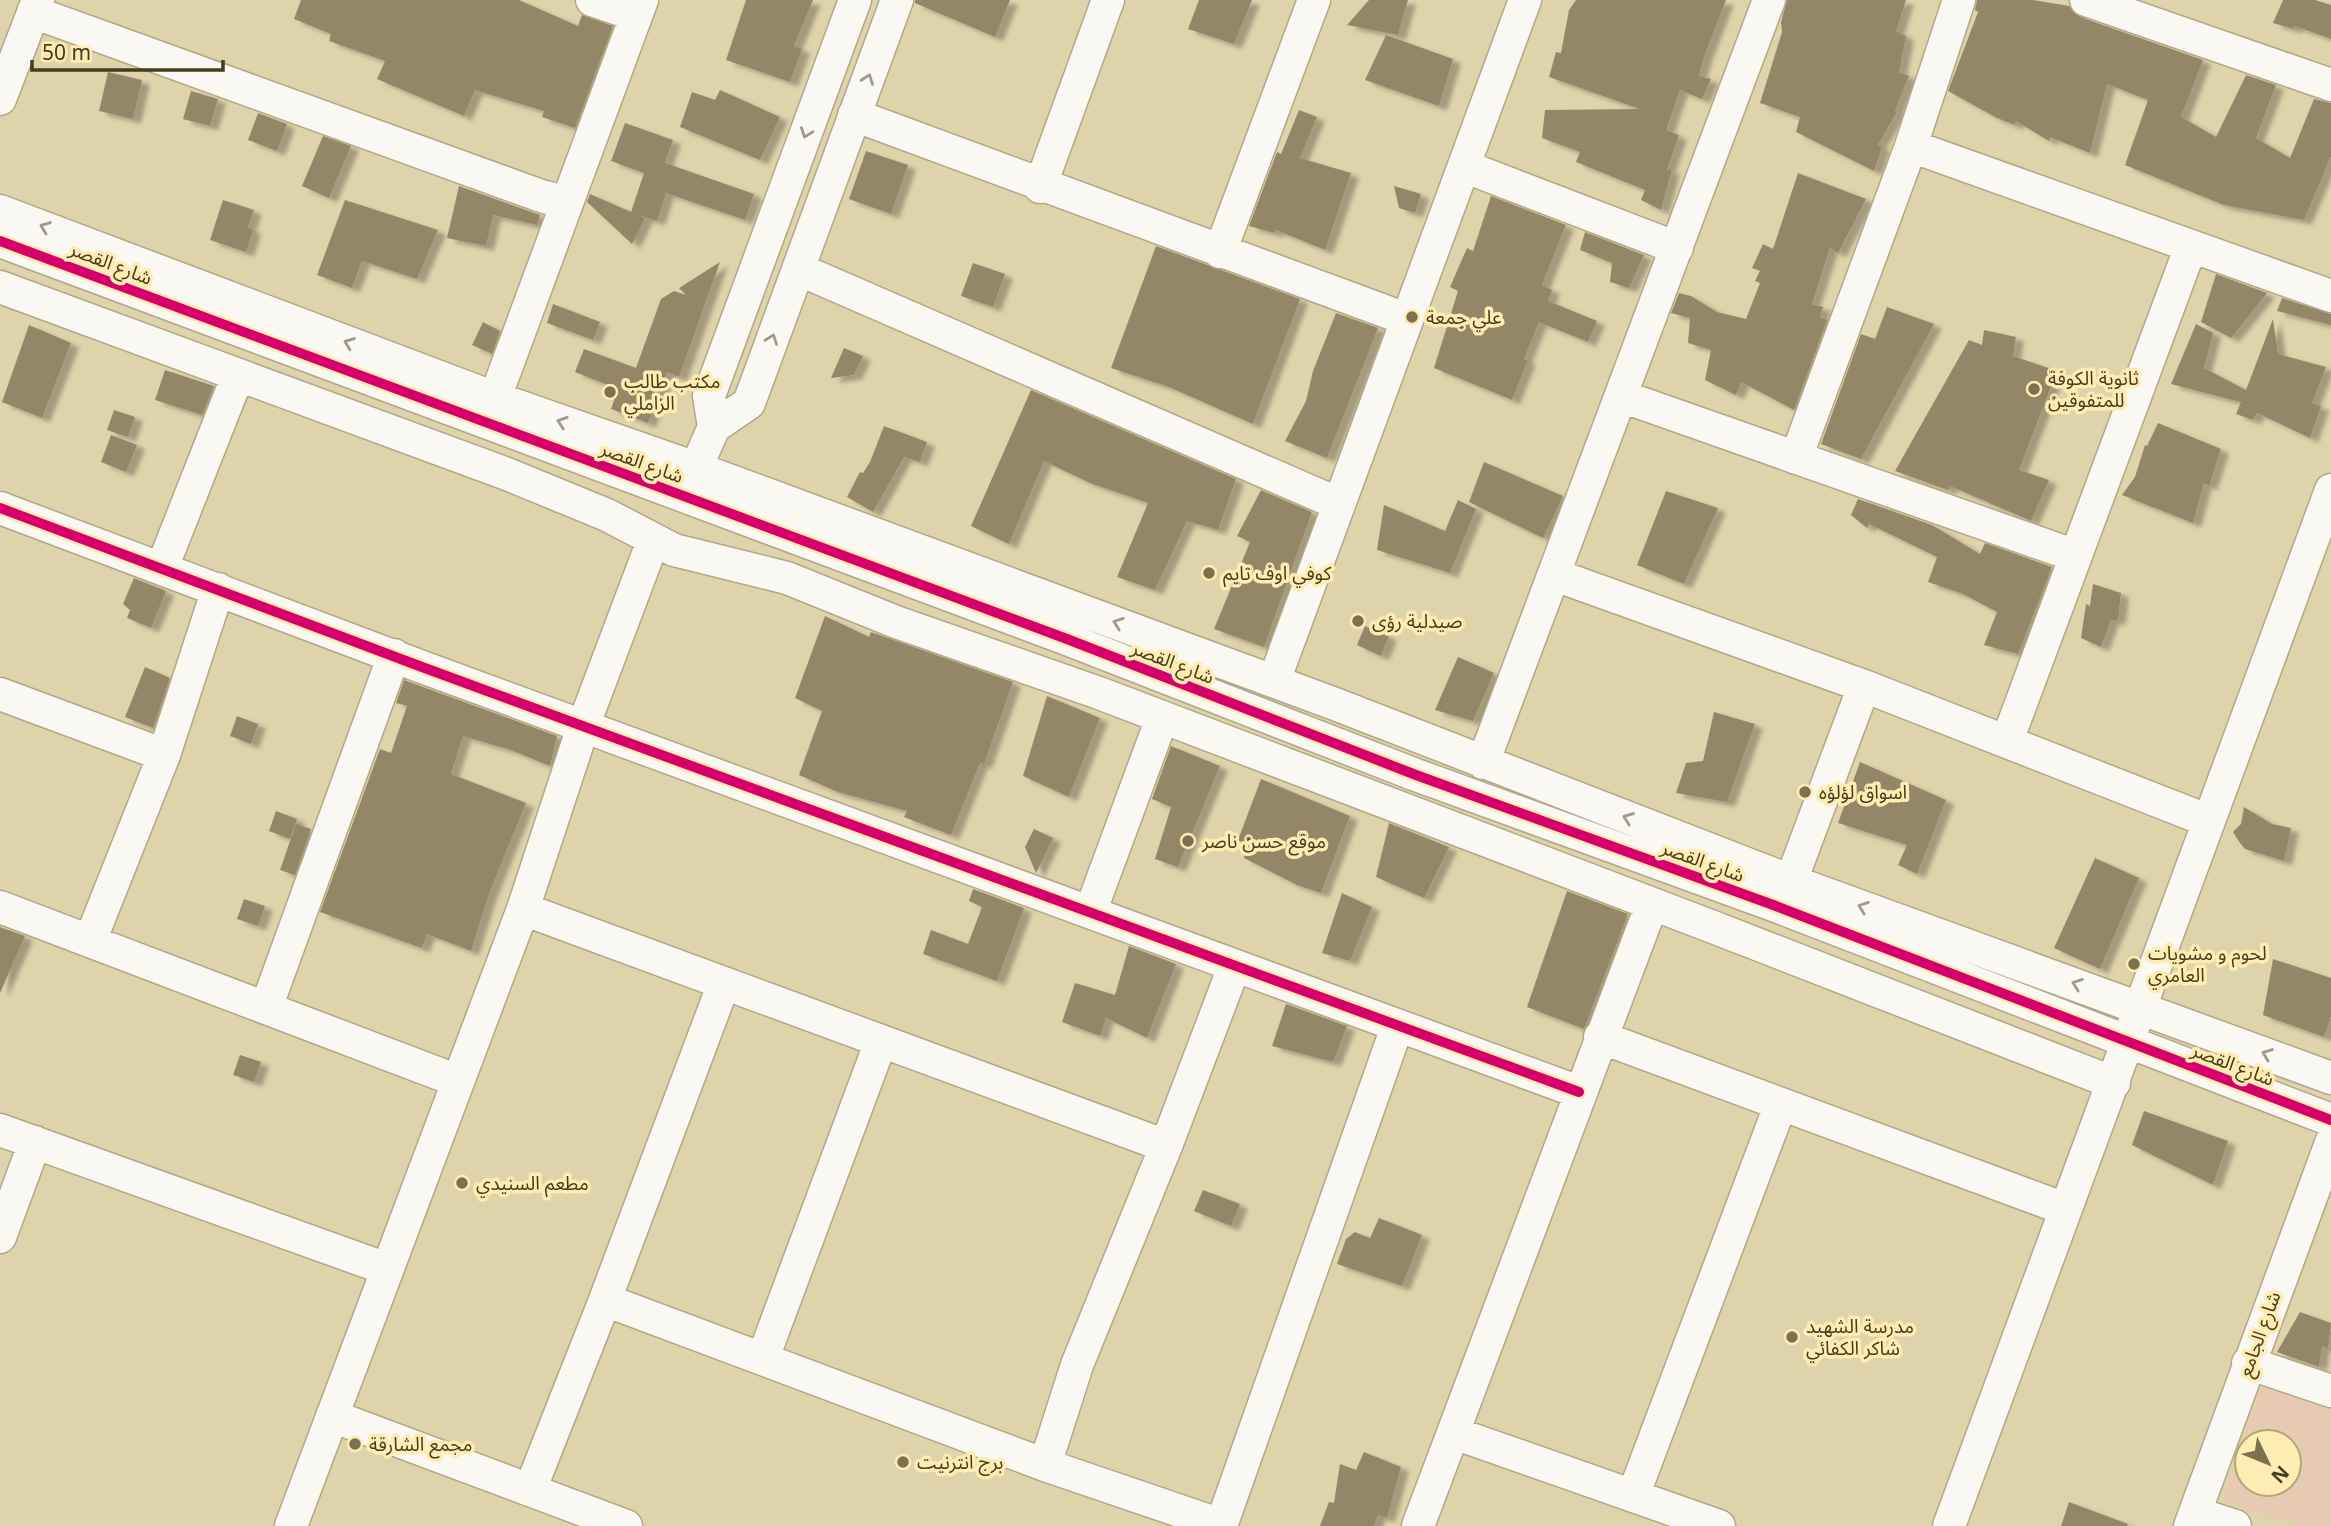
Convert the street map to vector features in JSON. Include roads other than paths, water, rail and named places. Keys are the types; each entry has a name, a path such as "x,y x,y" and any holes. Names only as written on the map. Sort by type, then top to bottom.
{"street":[{"path":"495,398 639,8 592,0"},
{"path":"714,427 709,396 855,0"},
{"path":"696,468 714,427 749,403 897,0"},
{"path":"1040,187 1108,0"},
{"path":"1220,252 1314,0"},
{"path":"1274,681 1406,319 1466,167 1525,0"},
{"path":"1483,763 1769,0"},
{"path":"1796,458 1911,146 1959,0"},
{"path":"2086,0 2126,7 2331,85"},
{"path":"0,99 36,6 532,193 567,202"},
{"path":"855,115 1040,187 1406,319"},
{"path":"1911,146 2331,296"},
{"path":"1466,167 1677,248"},
{"name":"شارع القصر","path":"0,211 495,398 696,468 1274,681 1791,881 2330,1075"},
{"name":"شارع القصر","path":"0,241 1067,639 1416,775 1776,906 2331,1120"},
{"path":"2007,741 2191,246"},
{"path":"798,269 1339,504"},
{"path":"0,287 507,474 607,515 653,541 704,558 774,573 1652,904 2113,1083"},
{"path":"325,362 507,474"},
{"path":"162,568 238,375"},
{"path":"1621,396 2076,556"},
{"path":"1949,1526 2331,490"},
{"path":"0,508 1091,910 1234,967 1579,1092"},
{"path":"291,1526 523,909 584,724 653,541"},
{"path":"1555,575 1864,686 2209,821"},
{"path":"90,941 164,755 218,589"},
{"path":"912,626 947,632 1067,639"},
{"path":"266,1008 394,654"},
{"path":"1791,881 1864,686"},
{"path":"0,694 164,755"},
{"path":"1319,738 1330,735 1338,723 1335,704"},
{"path":"1091,910 1162,718"},
{"path":"1416,775 1411,767 1412,754 1428,740"},
{"path":"1418,1526 1579,1092 1652,904"},
{"path":"0,907 458,1081"},
{"path":"523,909 1166,1146"},
{"path":"1045,1465 1077,1365 1166,1146 1234,967"},
{"path":"530,1490 606,1300 723,983"},
{"path":"606,1300 1045,1465 1221,1525 1397,1027"},
{"path":"1600,1037 2065,1209"},
{"path":"763,1357 881,1041"},
{"path":"1633,1496 1780,1105"},
{"path":"0,1130 387,1269"},
{"path":"0,1237 35,1142"},
{"name":"شارع الجامع","path":"2193,1519 2248,1363 2331,1143"},
{"path":"2248,1363 2331,1391"},
{"path":"332,1416 626,1526"},
{"path":"1454,1433 1719,1526"},
{"path":"2193,1519 2235,1526"}],"place":[{"name":"علي جمعة","path":"1412,317"},
{"name":"ثانوية الكوفة للمتفوقين","path":"2034,389"},
{"name":"مكتب طالب الزاملي","path":"610,392"},
{"name":"كوفي اوف تايم","path":"1209,573"},
{"name":"صيدلية رؤى","path":"1358,621"},
{"name":"اسواق لؤلؤه","path":"1805,792"},
{"name":"موقع حسن ناصر","path":"1188,841"},
{"name":"لحوم و مشويات العامري","path":"2134,964"},
{"name":"مطعم السنيدي","path":"462,1183"},
{"name":"مدرسة الشهيد شاكر الكفائي","path":"1792,1337"},
{"name":"مجمع الشارقة","path":"355,1444"},
{"name":"برج انترنيت","path":"903,1462"}]}
